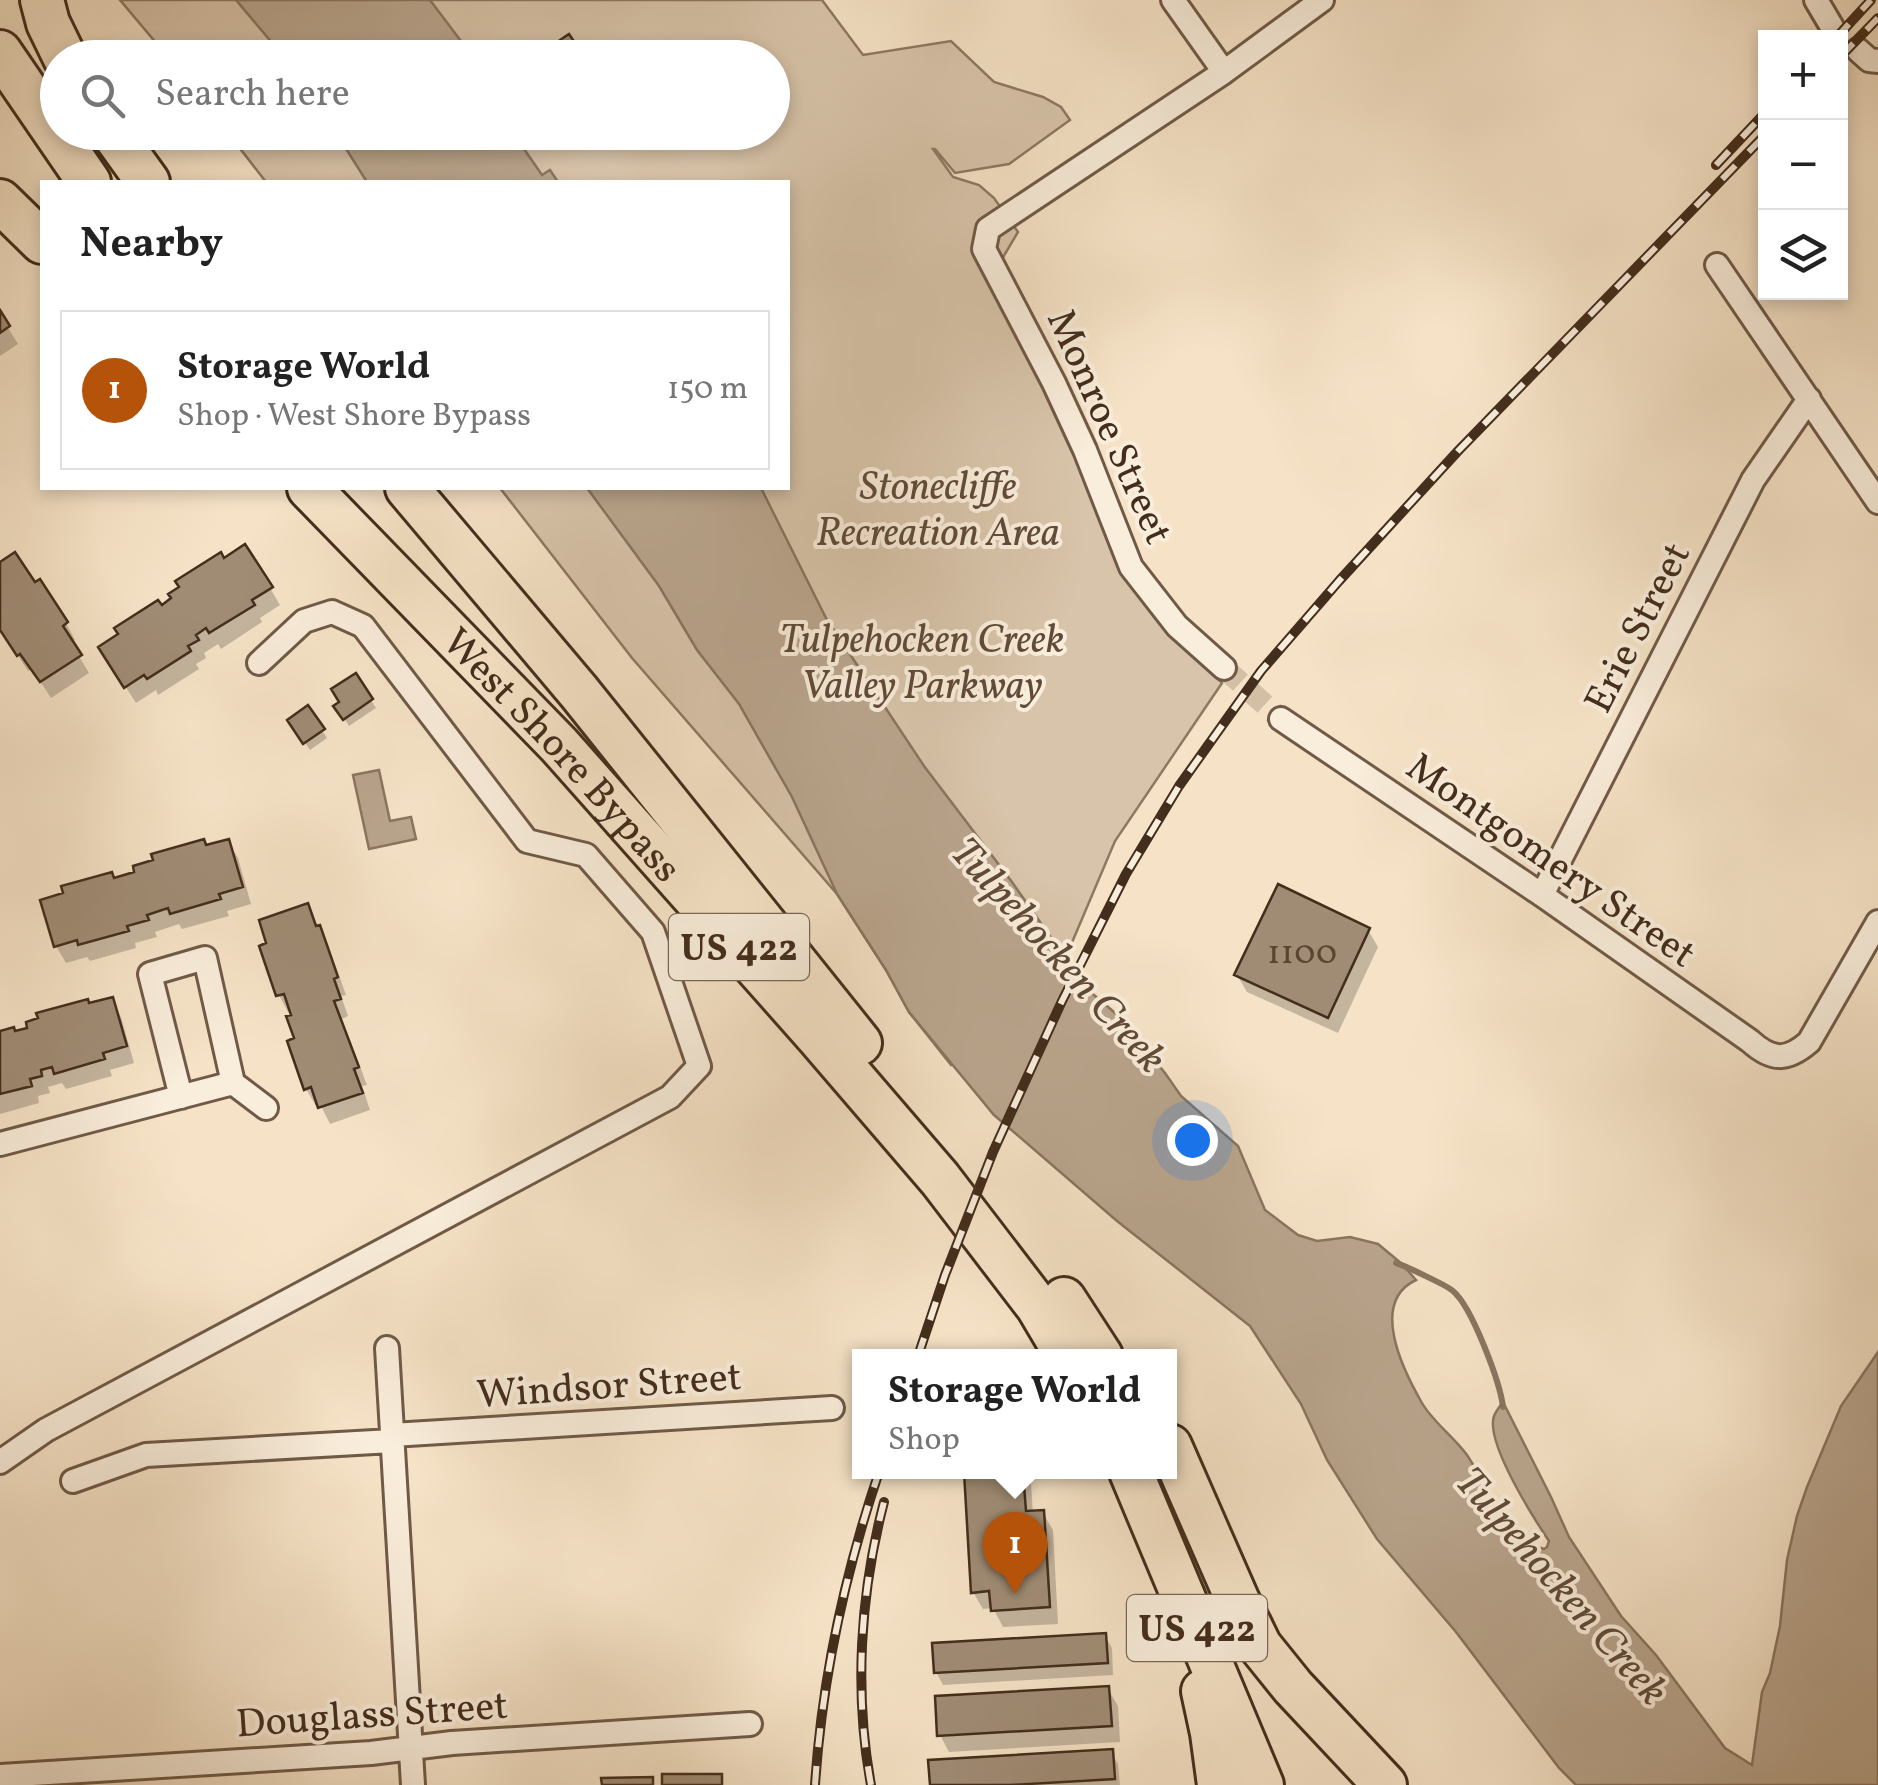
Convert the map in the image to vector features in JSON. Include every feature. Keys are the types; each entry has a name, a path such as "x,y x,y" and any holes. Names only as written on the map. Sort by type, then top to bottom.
{"highway":[{"path":"42,0 56,40"},
{"path":"0,52 40,110"},
{"path":"0,102 55,180"},
{"path":"67,150 88,180"},
{"path":"125,150 147,180"},
{"path":"0,201 40,240"},
{"name":"US 422","path":"292,490 382,562"},
{"name":"West Shore Bypass","path":"312,490 559,745 818,1037 950,1194 1038,1307 1063,1349"},
{"name":"West Shore Bypass","path":"346,490 602,753 774,942 1062,1296 1096,1349"},
{"path":"409,490 579,692 914,1110"},
{"path":"1062,1296 1104,1349"},
{"path":"1177,1462 1260,1646 1292,1687 1385,1785"},
{"path":"1121,1479 1202,1687 1219,1785"},
{"name":"US 422","path":"1134,1479 1262,1785"},
{"name":"US 422","path":"1165,1479 1292,1785"}],"street":[{"path":"1174,0 1224,72 1322,0"},
{"path":"1816,0 1832,28"},
{"name":"Monroe Street","path":"1224,72 988,229 984,249 1086,450 1130,567 1178,626 1224,668"},
{"path":"1717,265 1878,502"},
{"name":"Erie Street","path":"1542,895 1753,480 1809,399"},
{"path":"0,1462 46,1430 670,1097 699,1066 654,932 586,856 527,841 363,626 332,612 304,621 258,663"},
{"name":"Montgomery Street","path":"1281,719 1542,895 1764,1053 1794,1055 1809,1042 1878,922"},
{"path":"181,1097 150,974 205,958 233,1083 266,1108"},
{"path":"0,1144 233,1083"},
{"path":"387,1348 414,1785"},
{"name":"Windsor Street","path":"73,1481 146,1455 832,1408"},
{"name":"Douglass Street","path":"0,1776 750,1724"}],"green space":[{"name":"Tulpehocken Creek Valley Parkway","path":"120,0 822,0 863,55 951,41 994,82 1043,97 1061,107 1070,120 1009,164 955,173 933,149 953,177 979,185 994,198 1018,232 989,281 1063,423 1095,497 1120,572 1222,683 1115,841 1065,959 951,1065 909,1012 837,894 632,658 502,490 790,490 790,180 264,180 241,150 790,150 790,40 154,40"}],"water":[{"path":"236,0 430,0 460,40 270,40"},
{"path":"347,150 525,150 542,175 550,170 557,180 366,180"},
{"name":"Tulpehocken Creek","path":"588,490 762,490 826,618 924,766 1087,989 1115,1013 1181,1096 1238,1146 1265,1210 1298,1235 1317,1241 1350,1237 1378,1244 1416,1280 1402,1290 1394,1304 1392,1320 1399,1355 1427,1410 1467,1455 1509,1522 1531,1543 1544,1549 1549,1541 1512,1479 1497,1443 1494,1416 1503,1402 1569,1537 1621,1616 1656,1655 1725,1748 1752,1765 1762,1692 1780,1626 1787,1560 1797,1516 1841,1406 1878,1352 1878,1785 1576,1785 1377,1539 1327,1460 1301,1404 1250,1326 1117,1221 994,1115 909,1012 837,894 792,797 739,704 697,650 659,586"},
{"path":"379,770 390,821 411,817 416,839 369,849 353,775"}],"building":[{"path":"0,310 10,326 0,333"},
{"path":"245,544 273,587 252,600 255,605 209,633 206,628 196,635 199,640 188,646 191,651 147,679 144,675 124,688 98,647 118,634 114,628 158,600 162,605 171,598 168,594 179,587 175,581 221,552 224,558"},
{"path":"15,552 35,582 40,579 68,622 63,626 82,655 40,682 0,630 0,562"},
{"path":"356,673 373,699 343,720 333,706 339,702 331,689"},
{"path":"308,705 325,729 303,744 287,720"},
{"path":"204,839 206,845 229,839 243,887 219,894 221,899 170,914 168,908 147,915 149,920 127,926 129,931 78,945 77,940 54,947 40,900 63,893 61,886 112,872 114,878 134,872 133,866 153,860 151,854"},
{"path":"1278,884 1370,928 1328,1018 1234,975"},
{"path":"308,903 338,977 334,979 341,999 334,1001 359,1067 354,1069 363,1093 318,1108 311,1087 304,1090 287,1041 294,1038 284,994 276,996 259,946 266,943 259,920"},
{"path":"113,997 127,1046 103,1053 105,1059 54,1074 52,1067 41,1070 42,1076 30,1079 32,1086 0,1094 0,1031 27,1028 26,1022 38,1018 36,1013 88,999 89,1003"},
{"path":"964,1479 1024,1479 1026,1511 1044,1510 1050,1607 991,1611 989,1591 971,1593"},
{"path":"1106,1633 1108,1663 934,1673 932,1643"},
{"path":"1109,1686 1112,1726 937,1736 935,1696"},
{"path":"1113,1749 1115,1779 930,1785 928,1760"},
{"path":"662,1774 722,1774 722,1785 662,1785"},
{"path":"653,1777 653,1785 602,1785 601,1778"}],"waterway":[{"path":"1396,1263 1449,1288 1460,1300 1484,1346 1503,1407"}],"tunnel":[{"path":"1224,668 1281,719"}],"railway":[{"path":"1843,30 1871,0"},
{"path":"1848,49 1878,18"},
{"path":"1716,165 1758,120"},
{"path":"920,1349 993,1152 1062,1001 1126,874 1179,786 1261,671 1339,581 1458,451 1758,142"},
{"path":"815,1785 837,1627 877,1479"},
{"path":"871,1785 862,1714 862,1643 869,1572 884,1502"}],"place":[{"name":"Storage World","path":"1015,1594"}],"park label":[{"name":"Stonecliffe Recreation Area","path":"938,508"}]}
